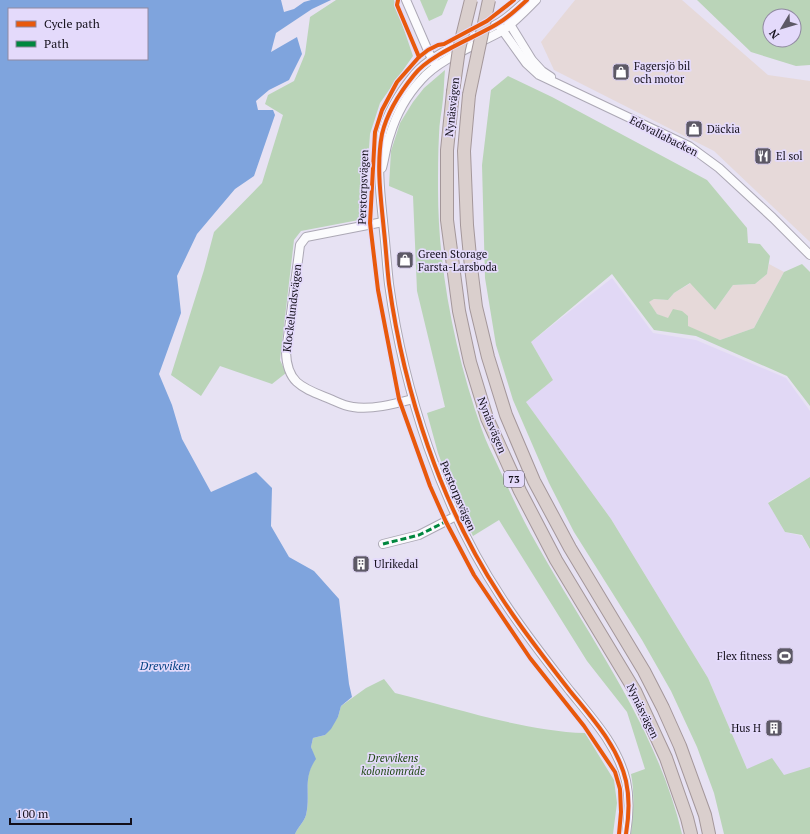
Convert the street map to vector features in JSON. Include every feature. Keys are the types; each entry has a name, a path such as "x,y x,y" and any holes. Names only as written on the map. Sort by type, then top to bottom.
{"highway":[{"name":"Nynäsvägen","path":"471,0 459,49 452,92 447,150 447,220 458,311 470,362 487,418 520,491 556,560 635,691 666,758 691,834"},
{"name":"Nynäsvägen","path":"489,0 469,94 464,151 470,266 488,357 504,408 538,488 570,548 644,671 663,708 680,746 709,834"}],"street":[{"path":"406,0 435,62"},
{"name":"Perstorpsvägen","path":"527,0 508,21 500,27 435,62 407,98 395,121 389,136 380,176 389,283 397,333 419,421 432,458 456,516 500,597 615,751 626,780 629,814 626,834"},
{"name":"Perstorpsvägen","path":"508,21 518,19 536,0"},
{"name":"Edsvallabacken","path":"508,21 532,60 542,71 559,84"},
{"name":"Edsvallabacken","path":"500,27 534,71 548,80 689,146 719,168 810,255"},
{"name":"Klockelundsvägen","path":"383,222 306,237 300,244 286,352 286,366 292,377 303,388 353,407 375,407 413,399"},
{"path":"383,544 420,535 456,516"}],"shaded area":[{"path":"575,0 682,0 768,75 810,81 810,242 714,151 554,70 541,42"},
{"path":"769,264 784,272 754,328 720,340 657,314 648,302 654,299 668,300 674,293 691,283 715,310 733,285 755,284 767,274"},
{"path":"612,278 653,333 696,340 786,378 810,411 810,477 768,502 785,532 802,536 810,550 810,834 747,769 708,678 611,519 526,402 553,380 531,342"}],"green space":[{"path":"336,0 394,0 413,56 380,103 370,134 364,219 301,231 294,240 280,360 286,373 272,384 220,366 201,396 171,375 204,270 214,232 262,183 283,115 265,104 268,95 294,81 305,54 310,17"},
{"path":"420,0 448,0 442,15 429,21"},
{"path":"697,0 810,0 810,65 796,66 751,52"},
{"path":"445,70 439,126 438,155 441,250 456,342 472,401 487,443 527,526 617,680 655,754 670,794 682,834 631,834 633,797 631,774 645,769 627,712 587,661 499,520 473,536 453,494 438,453 427,413 445,407 417,291 413,196 389,186 391,151 400,123 424,88"},
{"path":"508,76 552,97 707,180 747,228 748,243 760,244 770,256 767,274 755,284 733,285 715,310 690,283 674,293 668,300 654,299 649,302 657,314 668,318 673,309 682,311 688,316 688,326 720,340 754,328 784,272 802,264 810,272 810,406 787,376 696,336 654,330 612,274 531,342 553,380 526,402 611,519 708,678 747,769 772,758 784,775 810,767 810,834 724,834 714,793 697,747 671,691 642,640 574,532 549,483 513,400 496,345 485,278 482,165 491,90"},
{"path":"810,477 810,549 802,535 785,532 768,503"},
{"name":"Drevvikens koloniområde","path":"384,679 395,693 465,712 538,728 585,733 614,780 617,803 613,834 295,834 306,815 308,780 311,767 315,759 311,747 313,738 325,735 338,717 341,706 366,688"}],"water":[{"name":"Drevviken","path":"0,0 281,0 284,12 294,9 304,2 311,0 331,0 312,9 276,33 271,52 297,37 302,54 289,80 269,90 256,101 258,110 273,110 275,115 254,176 235,189 197,234 177,276 181,313 159,374 172,405 182,439 211,492 256,472 272,488 271,526 289,557 314,571 339,599 349,684 352,697 341,706 338,717 331,729 325,735 313,738 311,747 316,759 309,773 306,815 295,834 0,834"}],"marked path":[{"path":"383,544 419,535 449,520"}],"cycle path":[{"path":"398,0 397,5 419,57"},
{"path":"514,0 487,21 444,44 428,50 419,57 397,82 382,110 375,132 370,223 378,290 399,399 430,486 446,522 474,575 530,658 584,726 615,772 620,789 621,812 619,834"},
{"path":"527,0 501,22 441,53 421,67 404,88 391,110 384,126 379,158 380,195 389,284 404,366 415,407 443,486 460,525 501,597 534,645 611,744 626,781 629,801 626,834"}],"place":[{"name":"Fagersjö bil och motor","path":"621,72"},
{"name":"Däckia","path":"694,129"},
{"name":"El sol","path":"763,156"},
{"name":"Green Storage Farsta-Larsboda","path":"405,260"},
{"name":"Ulrikedal","path":"361,564"},
{"name":"Flex fitness","path":"785,656"},
{"name":"Hus H","path":"774,728"}]}
